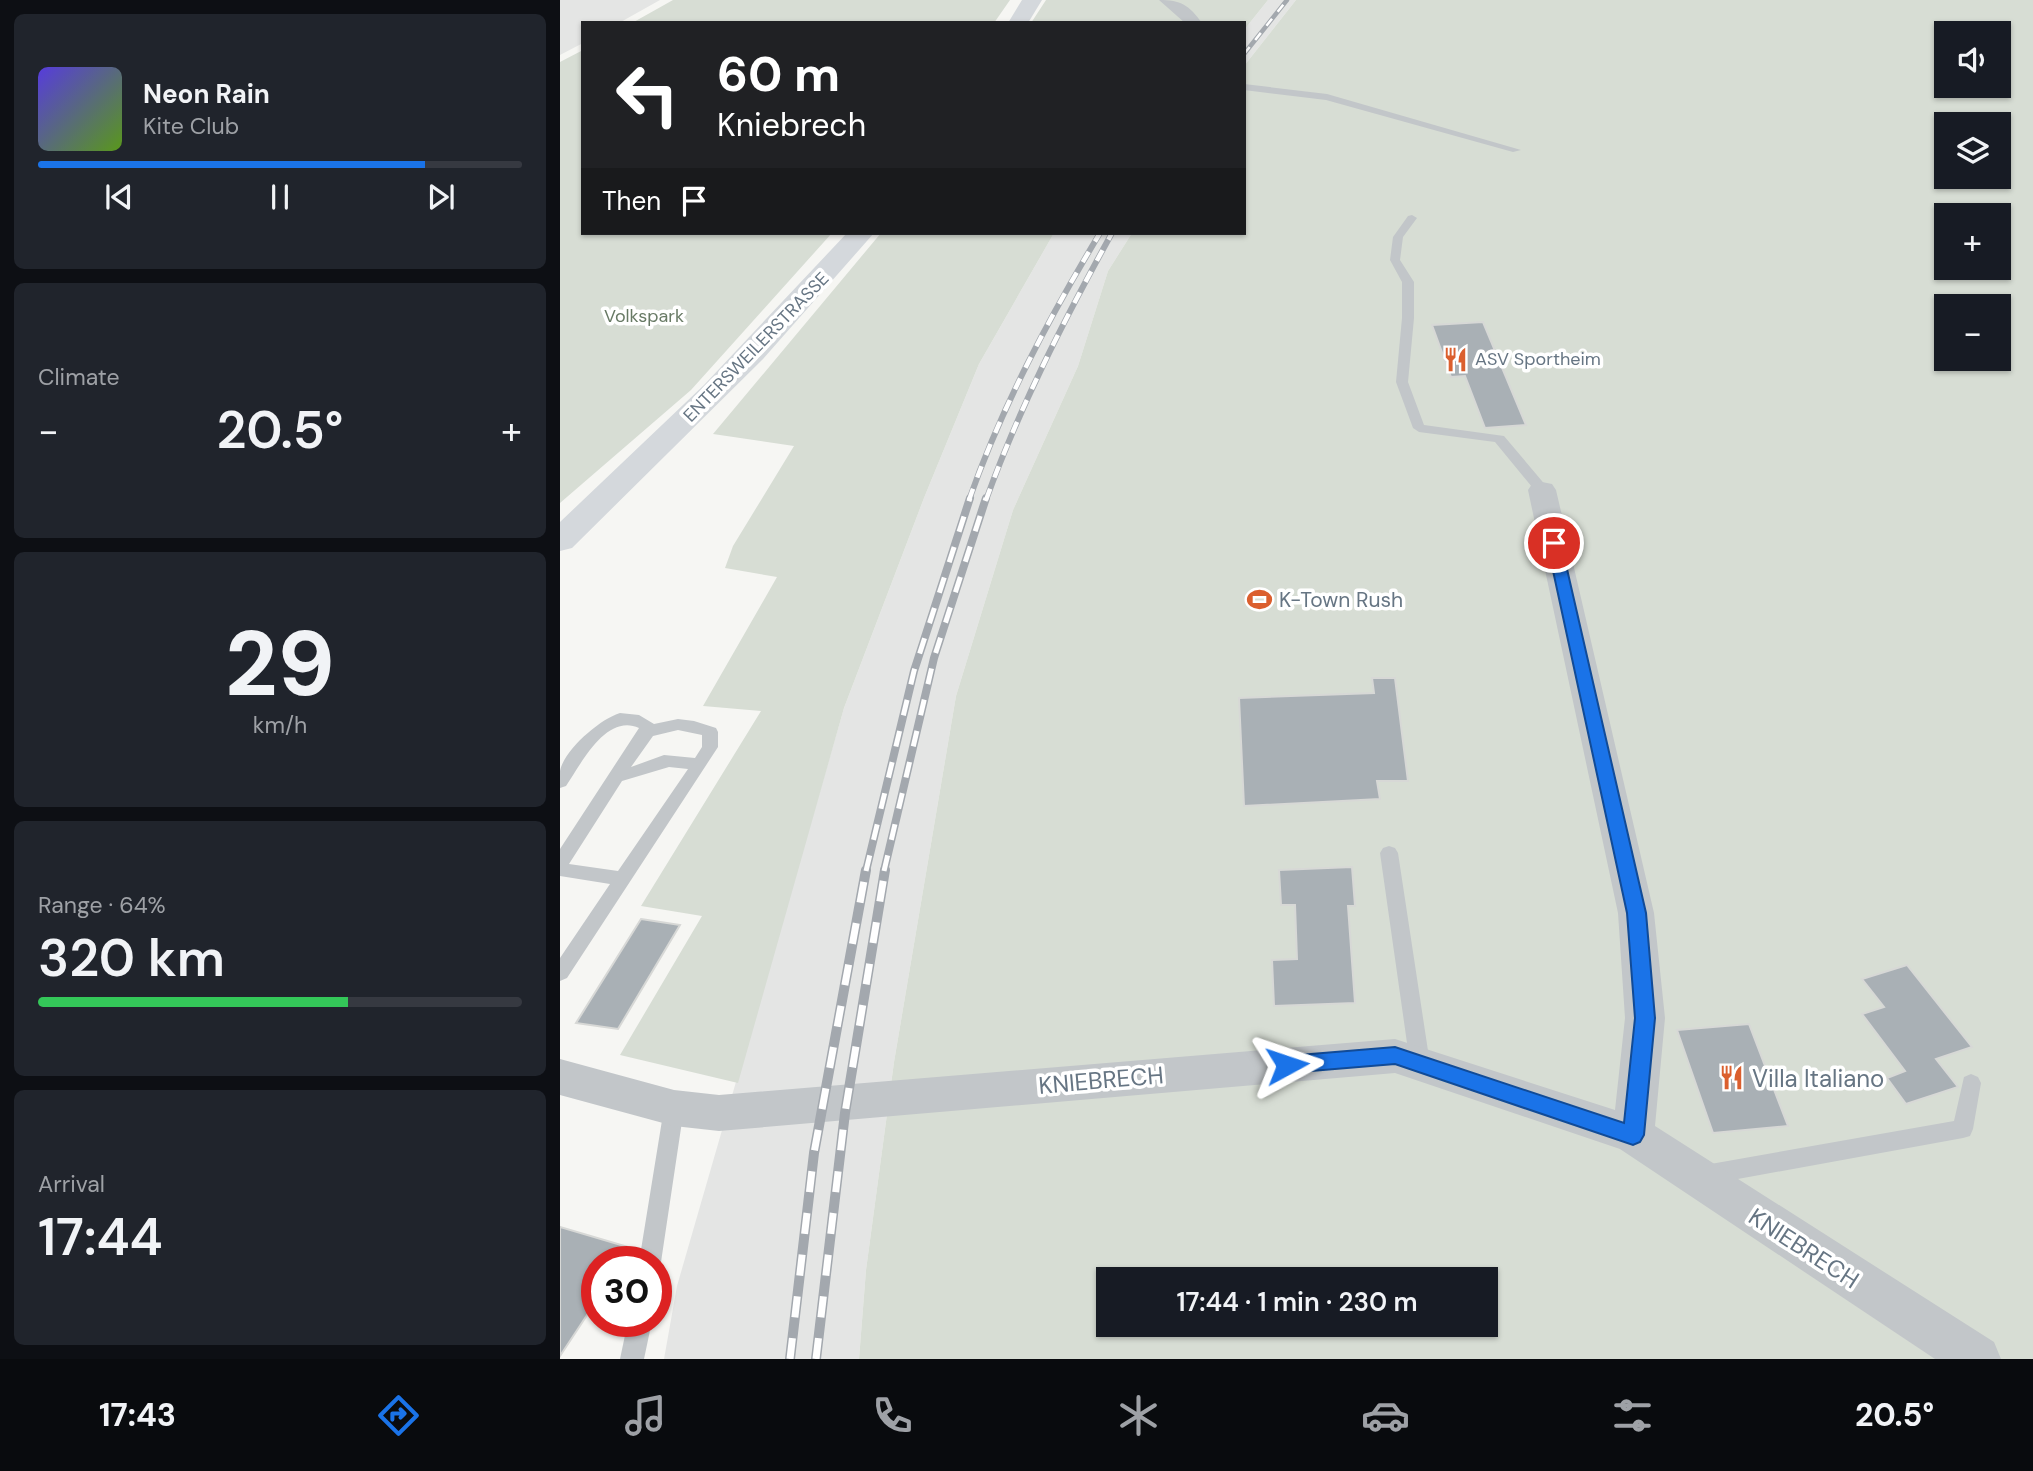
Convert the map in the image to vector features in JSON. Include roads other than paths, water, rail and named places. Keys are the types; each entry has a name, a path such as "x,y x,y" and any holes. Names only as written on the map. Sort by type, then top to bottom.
{"main road":[{"path":"1019,21 1032,0"},
{"name":"ENTERSWEILERSTRASSE","path":"560,561 649,459 821,280 859,235"},
{"name":"ENTERSWEILERSTRASSE","path":"560,541 649,459"}],"street":[{"path":"1167,0 1182,9 1192,21"},
{"path":"1542,490 1636,913 1645,1018 1633,1135"},
{"name":"KNIEBRECH","path":"560,1077 674,1108 719,1113 1395,1056 1633,1135 1976,1359"}],"lane":[{"path":"1246,87 1327,97 1516,150"},
{"path":"1412,218 1398,237 1395,260 1408,282 1408,318 1402,382 1419,428 1499,439 1542,490"},
{"path":"560,782 600,729 611,721 638,719 647,725 647,732 616,775 560,866 623,879"},
{"path":"560,973 710,747 710,732 698,726 678,724 647,732"},
{"path":"616,775 632,776 656,762 672,760 699,765"},
{"path":"1389,853 1420,1064"},
{"path":"1695,1176 1963,1129 1971,1083"},
{"path":"652,1246 674,1108"},
{"path":"632,1359 637,1337"}],"railway":[{"path":"1246,51 1287,0"},
{"path":"969,500 996,431 1028,363 1099,235"},
{"path":"986,500 1013,431 1044,364 1111,235"},
{"path":"866,871 914,671 970,498"},
{"path":"884,871 934,658 986,498"},
{"path":"790,1359 814,1153 866,870"},
{"path":"816,1359 845,1113 885,870"}],"place":[{"name":"ASV Sportheim","path":"1455,359"},
{"name":"K-Town Rush","path":"1259,600"},
{"name":"Villa Italiano","path":"1732,1078"}],"park label":[{"name":"Volkspark","path":"644,316"}]}
